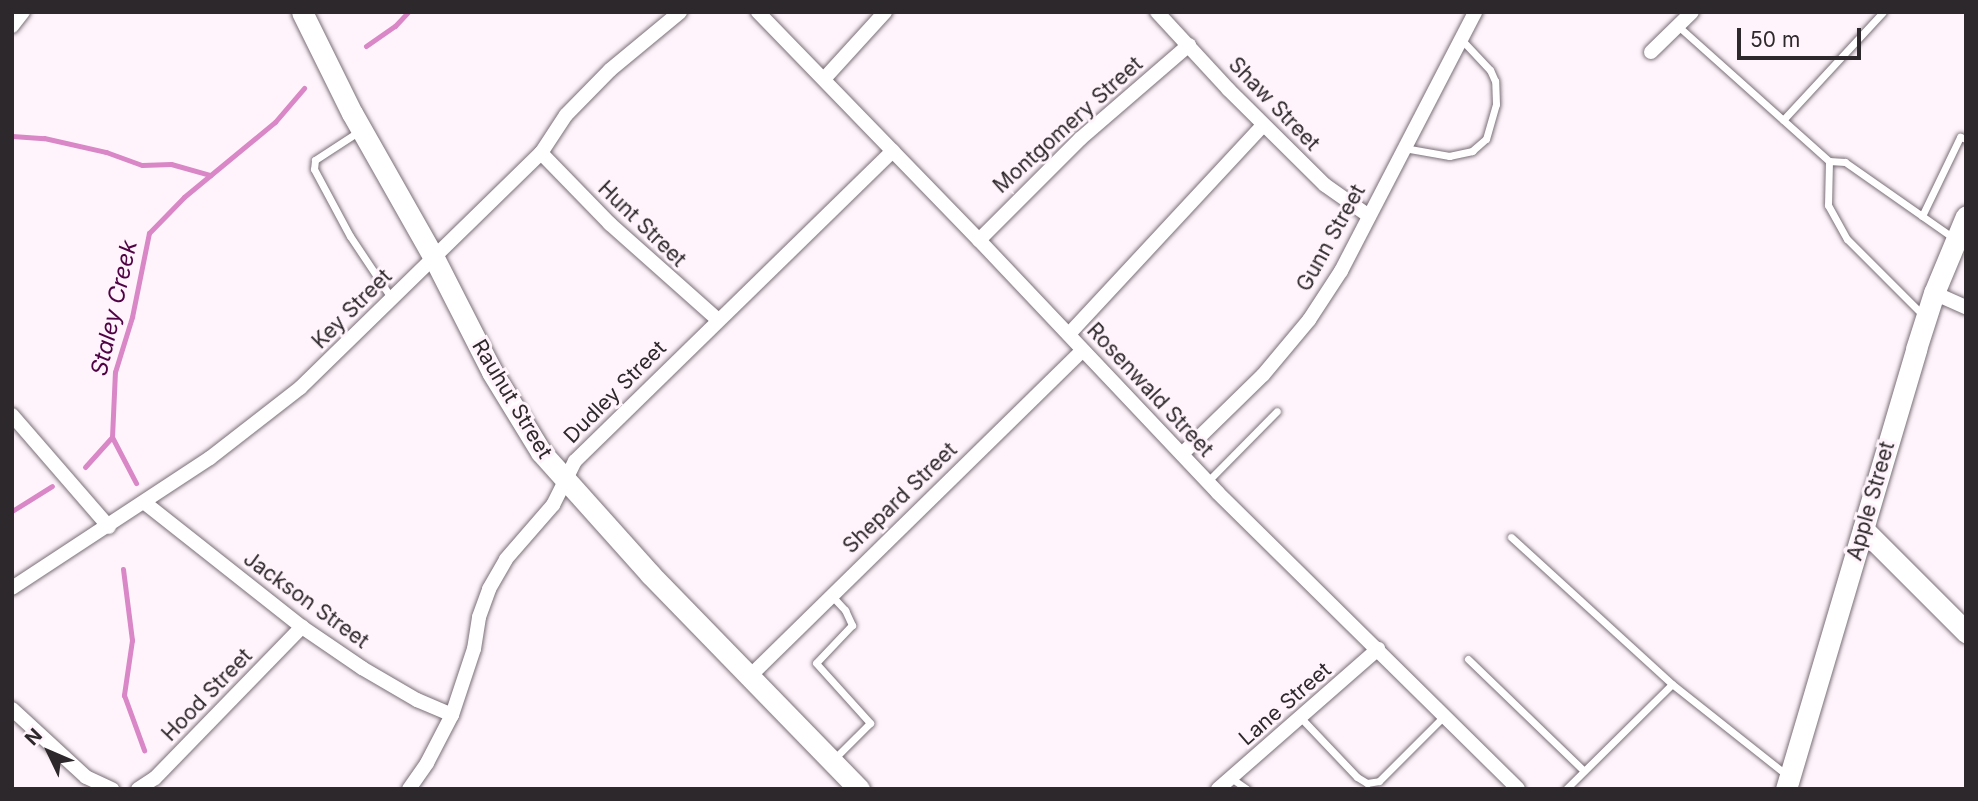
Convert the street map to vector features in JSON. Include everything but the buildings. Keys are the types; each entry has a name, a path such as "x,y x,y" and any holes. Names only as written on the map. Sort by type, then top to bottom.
{"main road":[{"name":"Rauhut Street","path":"302,12 361,130 433,256 506,398 541,453 749,677 859,789"},
{"name":"Apple Street","path":"1788,783 1926,317 1966,216"},
{"path":"1863,529 1966,632"}],"street":[{"path":"12,26 23,12"},
{"name":"Key Street","path":"12,588 145,503 281,404 393,300 433,256 541,153 566,115 610,70 680,12"},
{"name":"Rosenwald Street","path":"758,12 1208,482 1518,789"},
{"path":"824,79 885,12"},
{"name":"Shaw Street","path":"1157,12 1325,185 1369,216"},
{"name":"Gunn Street","path":"1182,454 1263,375 1294,338 1341,271 1475,12"},
{"path":"1651,52 1692,12"},
{"name":"Montgomery Street","path":"979,240 1080,139 1189,45"},
{"path":"1069,334 1264,125"},
{"name":"Dudley Street","path":"409,789 427,763 452,715 489,589 506,559 553,505 575,461 893,151"},
{"name":"Hunt Street","path":"541,153 610,224 718,320"},
{"path":"1934,293 1966,307"},
{"name":"Shepard Street","path":"749,677 1083,350"},
{"path":"12,415 109,527"},
{"name":"Jackson Street","path":"145,503 302,626 373,674 417,700 452,715"},
{"name":"Hood Street","path":"138,789 155,778 302,626"},
{"name":"Lane Street","path":"1218,789 1378,649"},
{"path":"12,709 86,777 112,789"}],"lane":[{"path":"1783,121 1883,12"},
{"path":"1678,26 1829,161 1845,162 1955,240"},
{"path":"1404,147 1449,156 1463,155 1486,139 1496,104 1495,81 1490,70 1461,39"},
{"path":"361,130 315,160 314,169 350,236 393,300"},
{"path":"1922,216 1960,137 1966,139"},
{"path":"1829,161 1828,205 1847,239 1926,317"},
{"path":"1208,482 1277,411"},
{"path":"1511,537 1672,684 1788,783"},
{"path":"830,595 845,610 852,625 816,663 870,723 832,761"},
{"path":"1468,659 1584,771"},
{"path":"1566,789 1672,684"},
{"path":"1301,718 1357,777 1369,785 1379,781 1445,714"},
{"path":"1231,778 1247,789"}],"waterway":[{"name":"Staley Creek","path":"366,46 395,26 408,12"},
{"name":"Staley Creek","path":"85,467 112,437 115,372 132,317 149,233 184,197 275,122 304,88"},
{"path":"12,136 44,138 106,152 142,165 171,164 210,175"},
{"path":"112,437 136,483"},
{"name":"Staley Creek","path":"12,511 52,486"},
{"path":"123,569 132,640 124,695 144,750"}]}
